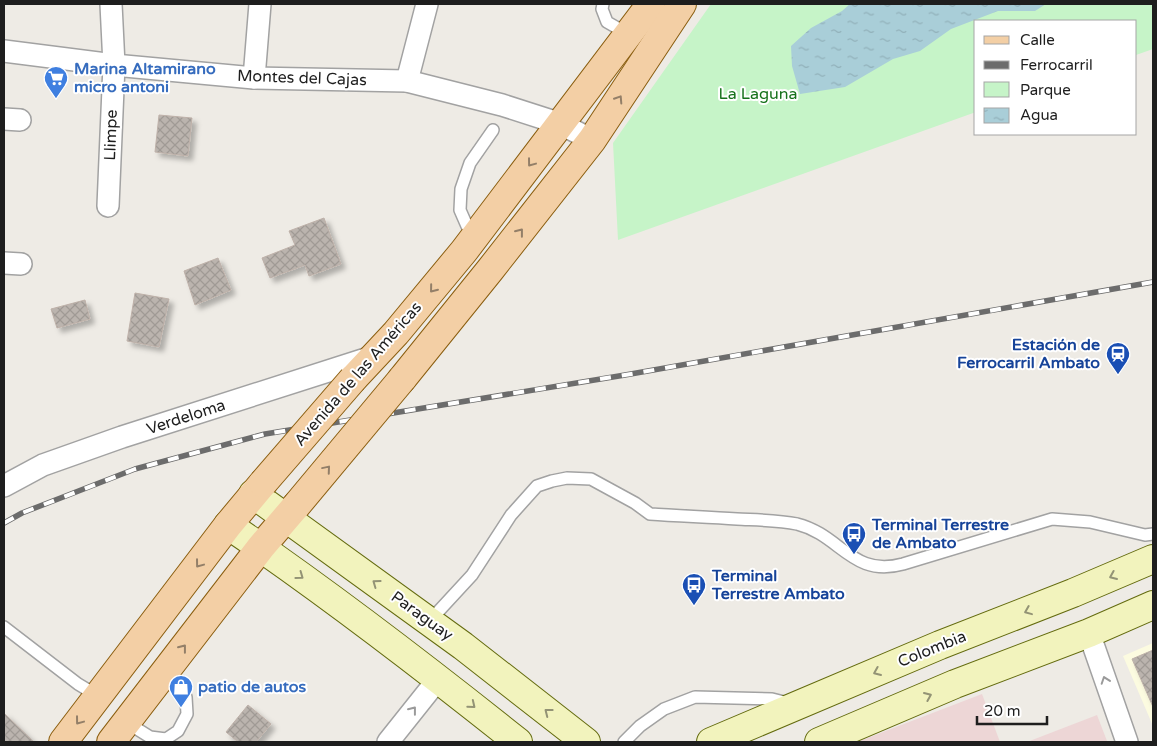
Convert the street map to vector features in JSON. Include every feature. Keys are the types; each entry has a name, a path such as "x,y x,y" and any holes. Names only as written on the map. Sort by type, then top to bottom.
{"main road":[{"name":"Avenida de las Américas","path":"64,742 228,525 372,357 396,333 476,235 651,4"},
{"name":"Avenida de las Américas","path":"118,732 261,547 402,379 592,140 682,4"},
{"name":"Paraguay","path":"258,489 291,512 586,742"},
{"path":"228,525 261,547 438,678 518,742"},
{"name":"Colombia","path":"711,742 940,645 1073,593 1153,559"},
{"path":"819,742 956,684 1089,633 1153,605"}],"street":[{"name":"Llimpe","path":"108,206 114,65 111,4"},
{"path":"254,78 260,4"},
{"path":"407,81 427,4"},
{"name":"Montes del Cajas","path":"4,51 114,65 254,78 407,81 502,105 561,124 592,140"},
{"name":"Verdeloma","path":"4,486 44,465 122,437 372,357"},
{"path":"1089,633 1127,742"},
{"path":"388,742 438,678"}],"lane":[{"path":"603,4 602,9 607,22 628,34"},
{"path":"476,235 467,226 460,210 461,189 470,163 493,130"},
{"path":"432,623 436,614 472,575 510,515 537,486 567,478 591,479 635,503 650,514 768,520 799,525 825,536 855,560 884,568 1052,520 1090,522 1146,535 1153,534"},
{"path":"4,627 78,684 98,696"},
{"path":"118,732 166,739 178,731 187,714 186,697 162,676"},
{"path":"624,742 640,726 664,709 695,697 772,699 797,706"}],"shaded area":[{"path":"1153,643 1153,726 1123,656"},
{"path":"982,694 1000,742 857,742"},
{"path":"1097,715 1107,741 1027,742"}],"green space":[{"name":"La Laguna","path":"711,4 1153,4 1153,49 1137,55 1137,20 974,20 974,113 618,240 613,143"}],"water":[{"path":"850,4 1046,4 1035,11 998,11 951,29 920,51 893,59 845,87 800,94 792,66 791,46 811,28 842,11"}],"building":[{"path":"159,115 192,118 188,156 155,152"},
{"path":"324,218 341,264 309,276 305,265 270,278 262,258 295,245 289,231"},
{"path":"218,258 231,290 195,305 184,271"},
{"path":"135,293 169,299 159,347 127,341"},
{"path":"85,300 90,319 57,328 51,309"},
{"path":"1153,650 1153,707 1132,659"},
{"path":"248,705 271,724 256,742 238,742 226,732"},
{"path":"4,713 34,742 4,742"}],"railway":[{"path":"4,523 22,513 135,469 265,434 625,375 1153,282"}],"place":[{"name":"Marina Altamirano micro antoni","path":"56,99"},
{"name":"Estación de Ferrocarril Ambato","path":"1118,375"},
{"name":"Terminal Terrestre de Ambato","path":"854,555"},
{"name":"Terminal Terrestre Ambato","path":"694,606"},
{"name":"patio de autos","path":"181,708"}]}
